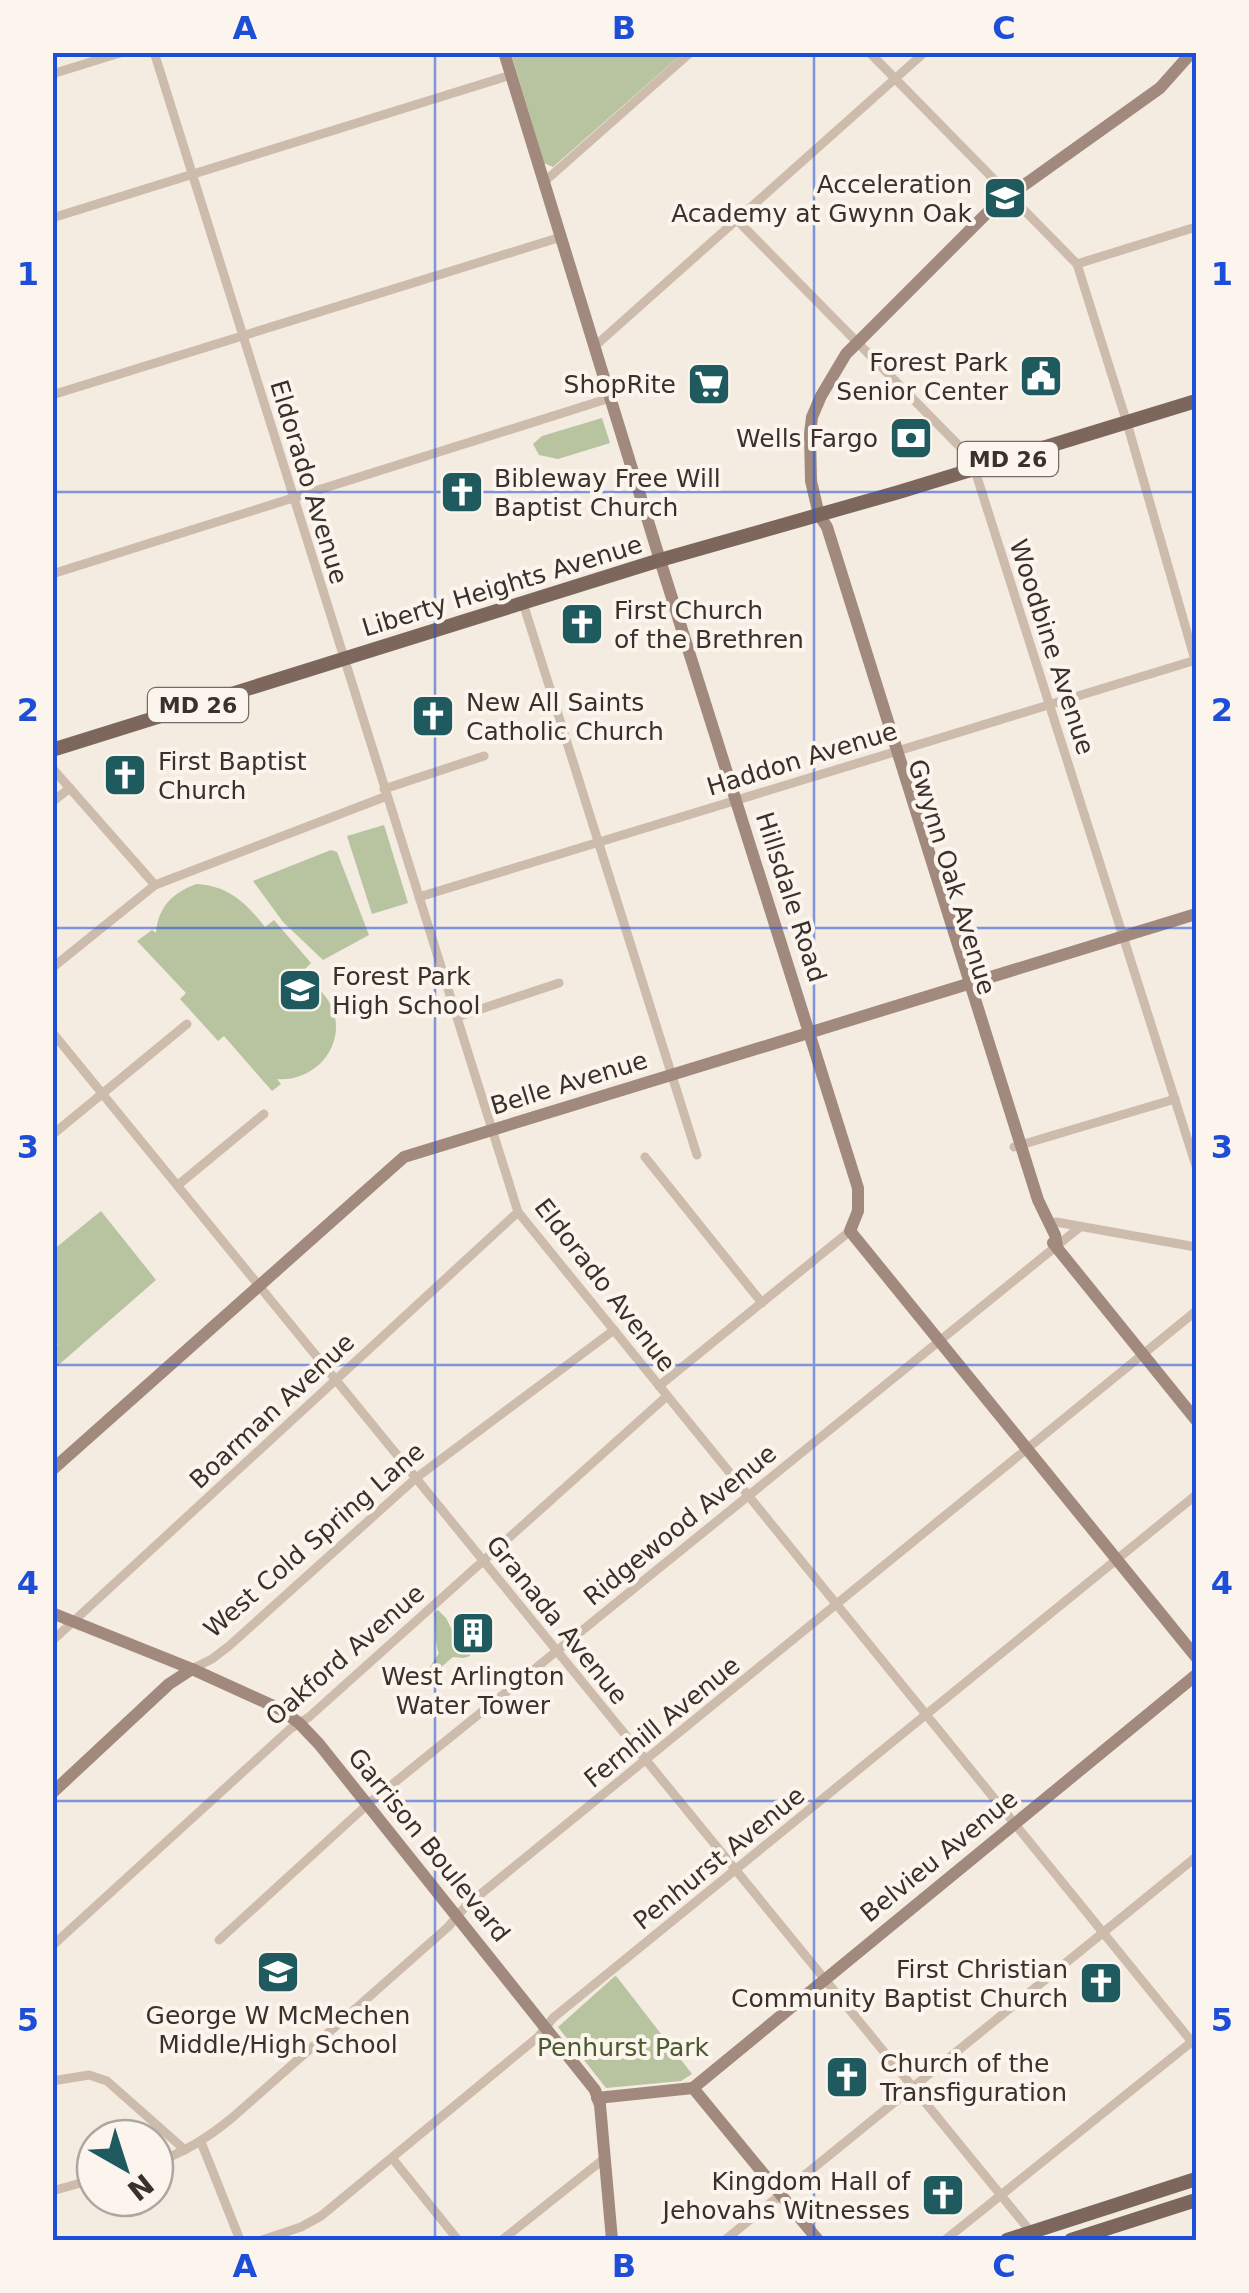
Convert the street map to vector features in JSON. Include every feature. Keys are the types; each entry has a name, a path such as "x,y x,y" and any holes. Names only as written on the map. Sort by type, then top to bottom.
{"main road":[{"name":"Liberty Heights Avenue","path":"52,750 660,560 1196,402"},
{"path":"1007,2240 1034,2236 1196,2179"},
{"path":"1072,2240 1196,2200"}],"street":[{"path":"52,74 122,52"},
{"name":"Eldorado Avenue","path":"154,52 518,1212 1195,2042"},
{"name":"Hillsdale Road","path":"504,52 858,1188 858,1211 850,1231"},
{"path":"544,182 690,52"},
{"path":"869,52 1077,264 1196,660"},
{"path":"595,346 925,52"},
{"name":"Gwynn Oak Avenue","path":"1057,1246 1018,1146 827,554 810,472 812,417 833,372 857,341 1008,194 1160,88 1192,52"},
{"path":"52,218 511,75"},
{"name":"Woodbine Avenue","path":"738,220 969,455 1196,1166"},
{"path":"1077,264 1196,228"},
{"path":"52,396 561,237"},
{"path":"52,574 610,398"},
{"path":"523,603 697,1156"},
{"name":"Haddon Avenue","path":"419,897 1196,660"},
{"path":"52,968 156,885 484,756"},
{"path":"52,768 156,885"},
{"path":"52,802 70,788"},
{"name":"Belle Avenue","path":"52,1470 404,1157 1196,914"},
{"path":"456,1017 559,983"},
{"path":"52,1135 188,1024"},
{"name":"Granada Avenue","path":"52,1032 1034,2236"},
{"path":"1018,1146 1175,1099"},
{"path":"178,1185 264,1114"},
{"name":"Gwynn Oak Avenue","path":"1018,1146 1037,1219 1047,1238 1196,1420"},
{"path":"644,1158 762,1303"},
{"name":"Boarman Avenue","path":"52,1641 518,1212"},
{"path":"1050,1226 1056,1222 1196,1247"},
{"name":"Ridgewood Avenue","path":"219,1940 368,1804 1080,1227"},
{"path":"659,1386 850,1231 1196,1658"},
{"name":"Fernhill Avenue","path":"175,2154 201,2142 466,1906 1196,1311"},
{"name":"West Cold Spring Lane","path":"52,1793 169,1684 228,1646 416,1478 614,1330"},
{"name":"Oakford Avenue","path":"52,1946 290,1728 321,1707 667,1396"},
{"name":"Penhurst Avenue","path":"262,2240 313,2222 538,2036 553,2018 1196,1495"},
{"name":"Garrison Boulevard","path":"52,1613 192,1669 280,1709 299,1722 590,2082 598,2098 612,2240"},
{"name":"Belvieu Avenue","path":"693,2088 1196,1675"},
{"path":"725,2240 1196,1857"},
{"path":"945,2240 1195,2042"},
{"path":"52,2080 89,2076 114,2086 185,2150"},
{"path":"598,2098 693,2088 818,2240"},
{"path":"201,2142 240,2240"},
{"path":"392,2158 458,2240"},
{"path":"502,2240 604,2158"}],"green space":[{"path":"511,53 683,53 553,167 544,163"},
{"path":"602,418 610,443 558,459 539,455 533,444 542,436"},
{"path":"384,825 408,903 372,914 347,836"},
{"path":"331,850 337,852 369,935 323,960 283,922 253,881"},
{"path":"197,884 236,897 265,927 274,920 311,963 303,971 333,1010 335,1036 324,1059 304,1075 277,1079 281,1084 272,1091 224,1036 218,1041 180,999 186,993 137,941 152,930 156,933 168,902"},
{"path":"101,1211 156,1280 55,1368 53,1349 58,1345 53,1337 53,1250"},
{"path":"438,1610 470,1656 453,1657 423,1686 421,1681 439,1653 434,1613"},
{"name":"Penhurst Park","path":"615,1976 692,2074 681,2081 606,2088 558,2027"}],"place":[{"name":"Acceleration Academy at Gwynn Oak","path":"1005,198"},
{"name":"Forest Park Senior Center","path":"1041,376"},
{"name":"ShopRite","path":"709,384"},
{"name":"Wells Fargo","path":"911,438"},
{"name":"Bibleway Free Will Baptist Church","path":"462,492"},
{"name":"First Church of the Brethren","path":"582,624"},
{"name":"New All Saints Catholic Church","path":"433,716"},
{"name":"First Baptist Church","path":"125,775"},
{"name":"Forest Park High School","path":"300,990"},
{"name":"West Arlington Water Tower","path":"473,1633"},
{"name":"George W McMechen Middle/High School","path":"278,1972"},
{"name":"First Christian Community Baptist Church","path":"1101,1983"},
{"name":"Church of the Transfiguration","path":"847,2077"},
{"name":"Kingdom Hall of Jehovahs Witnesses","path":"943,2195"}]}
